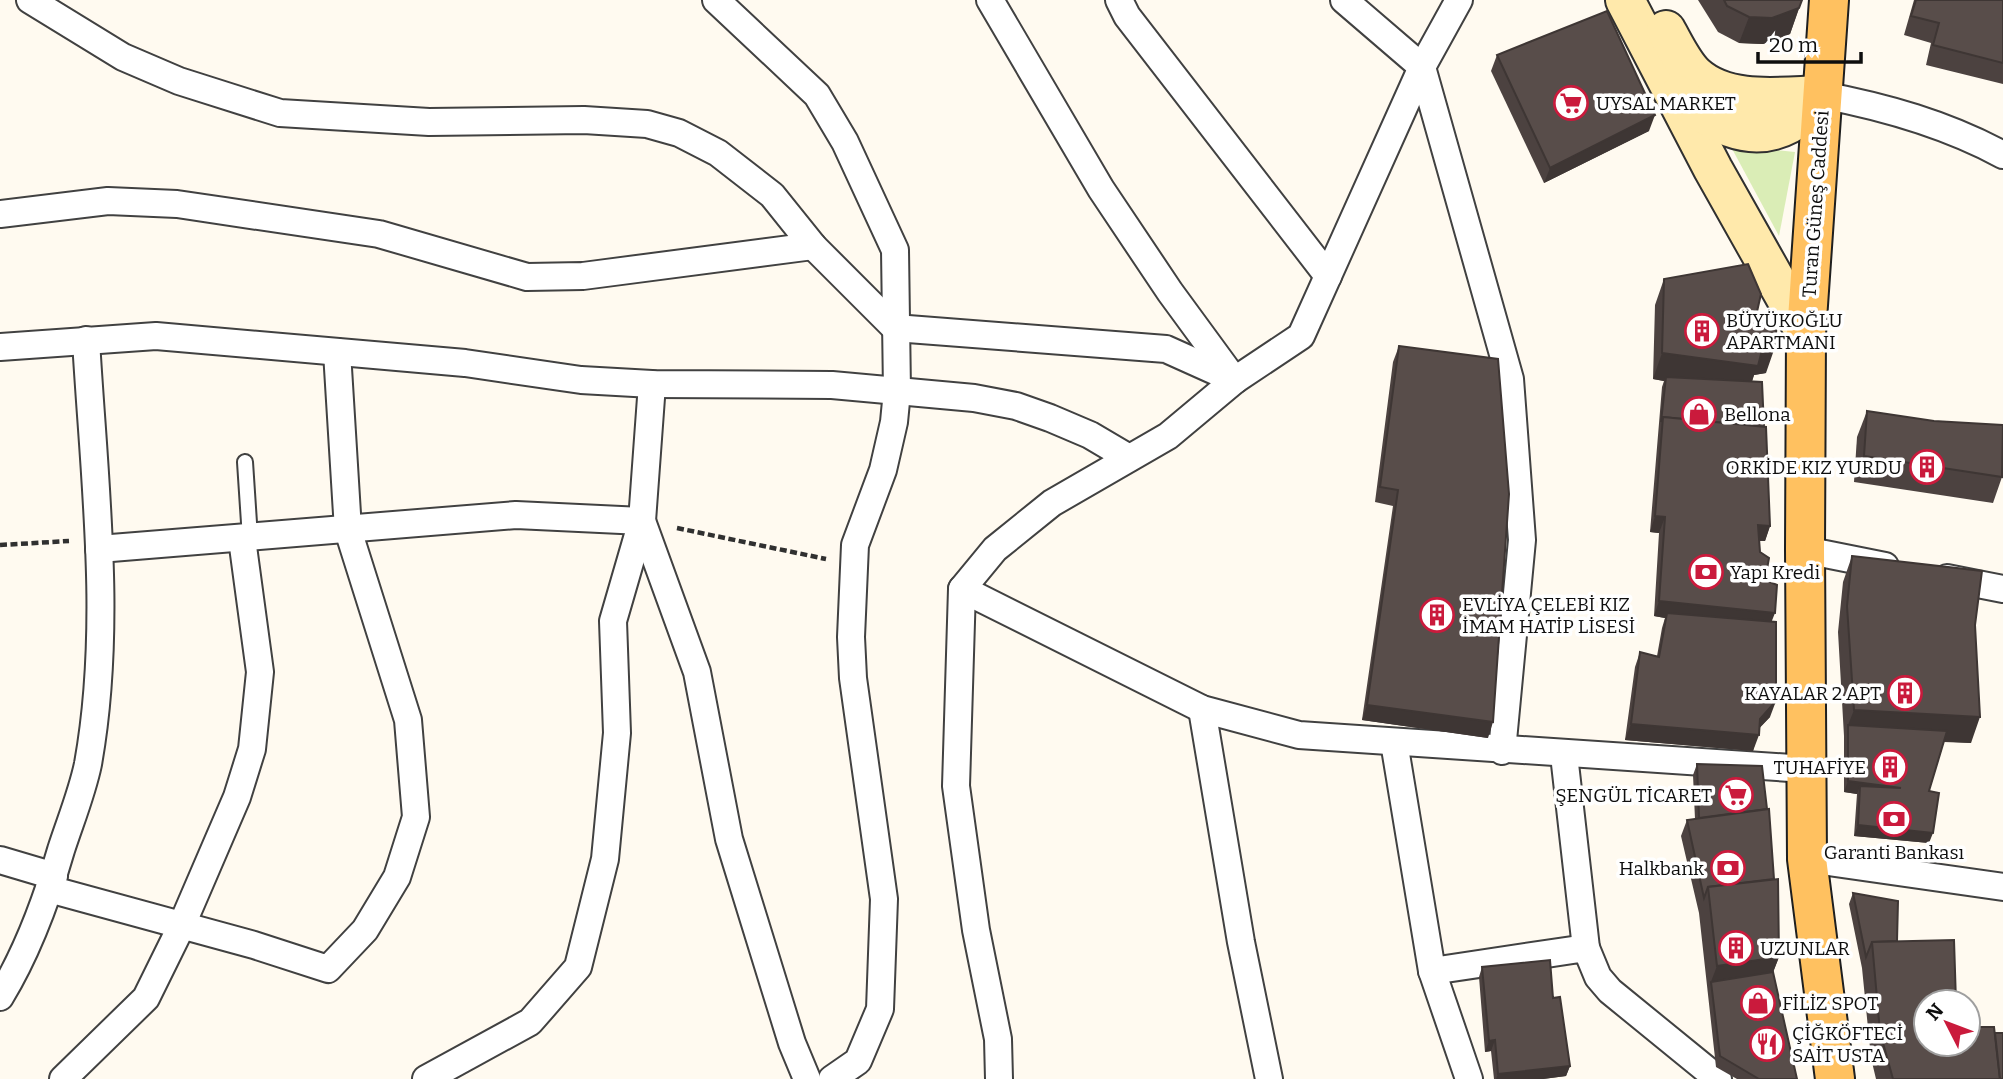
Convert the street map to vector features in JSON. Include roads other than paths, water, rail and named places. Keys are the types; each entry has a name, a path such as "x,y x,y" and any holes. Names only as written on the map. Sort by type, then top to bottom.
{"main road":[{"path":"1625,0 1807,334"},
{"path":"1650,0 1688,66 1706,83 1729,92 1760,97 1822,95"},
{"name":"Turan Güneş Caddesi","path":"1829,0 1807,334 1806,769 1807,859 1835,1079"},
{"path":"1671,88 1708,119 1726,127 1747,131 1774,130 1791,123 1822,95"}],"street":[{"path":"30,0 123,57 179,81 280,113 429,122 584,120 647,124 679,132 718,153 772,195 813,246 895,328 1166,349 1234,380"},
{"path":"716,0 817,95 845,142 895,250 897,391 888,451 860,527 853,564 853,678 884,899 880,1010 858,1061 832,1079"},
{"path":"990,0 1101,189 1170,292 1234,380"},
{"path":"1119,0 1127,16 1328,276"},
{"path":"1344,0 1422,67 1510,379 1522,540 1502,751"},
{"path":"999,1079 998,1039 976,930 957,786 962,589 995,549 1022,526 1062,497 1168,436 1234,380 1301,336 1422,67 1460,0"},
{"path":"1822,95 1883,107 1942,127 2003,155"},
{"path":"0,214 108,201 177,204 379,234 527,277 583,276 813,246"},
{"path":"0,347 156,336 465,363 581,380 652,384 832,385 974,398 1016,406 1090,435 1129,458"},
{"path":"0,997 32,937 52,883 87,767 95,714 99,545 86,340"},
{"path":"0,860 52,883 181,927 254,945 328,969 365,930 397,877 416,817 408,720 348,530 337,352"},
{"path":"426,1079 530,1022 578,967 604,859 617,733 613,621 642,521 652,384"},
{"path":"99,545 246,538 516,515 642,521"},
{"path":"642,521 697,672 729,839 792,1043 807,1079"},
{"path":"63,1079 146,998 181,927 237,797 252,749 260,671 246,538"},
{"path":"1805,550 1921,573 2001,580"},
{"path":"962,589 1202,709 1298,736 1806,769"},
{"path":"1202,709 1241,942 1269,1079"},
{"path":"1394,742 1432,971 1469,1079"},
{"path":"1564,755 1586,948 1598,977 1610,991 1718,1079"},
{"path":"1807,859 2003,887"},
{"path":"1432,971 1586,948"}],"lane":[{"path":"245,462 246,538"}],"place":[{"name":"UYSAL MARKET","path":"1571,103"},
{"name":"BÜYÜKOĞLU APARTMANI","path":"1702,331"},
{"name":"Bellona","path":"1699,414"},
{"name":"ORKİDE KIZ YURDU","path":"1927,467"},
{"name":"Yapı Kredi","path":"1706,572"},
{"name":"EVLİYA ÇELEBİ KIZ İMAM HATİP LİSESİ","path":"1437,615"},
{"name":"KAYALAR 2 APT","path":"1905,693"},
{"name":"TUHAFİYE","path":"1890,767"},
{"name":"ŞENGÜL TİCARET","path":"1736,795"},
{"name":"Garanti Bankası","path":"1894,819"},
{"name":"Halkbank","path":"1728,868"},
{"name":"UZUNLAR","path":"1736,948"},
{"name":"FİLİZ SPOT","path":"1758,1003"},
{"name":"ÇİĞKÖFTECİ SAİT USTA","path":"1767,1044"}]}
